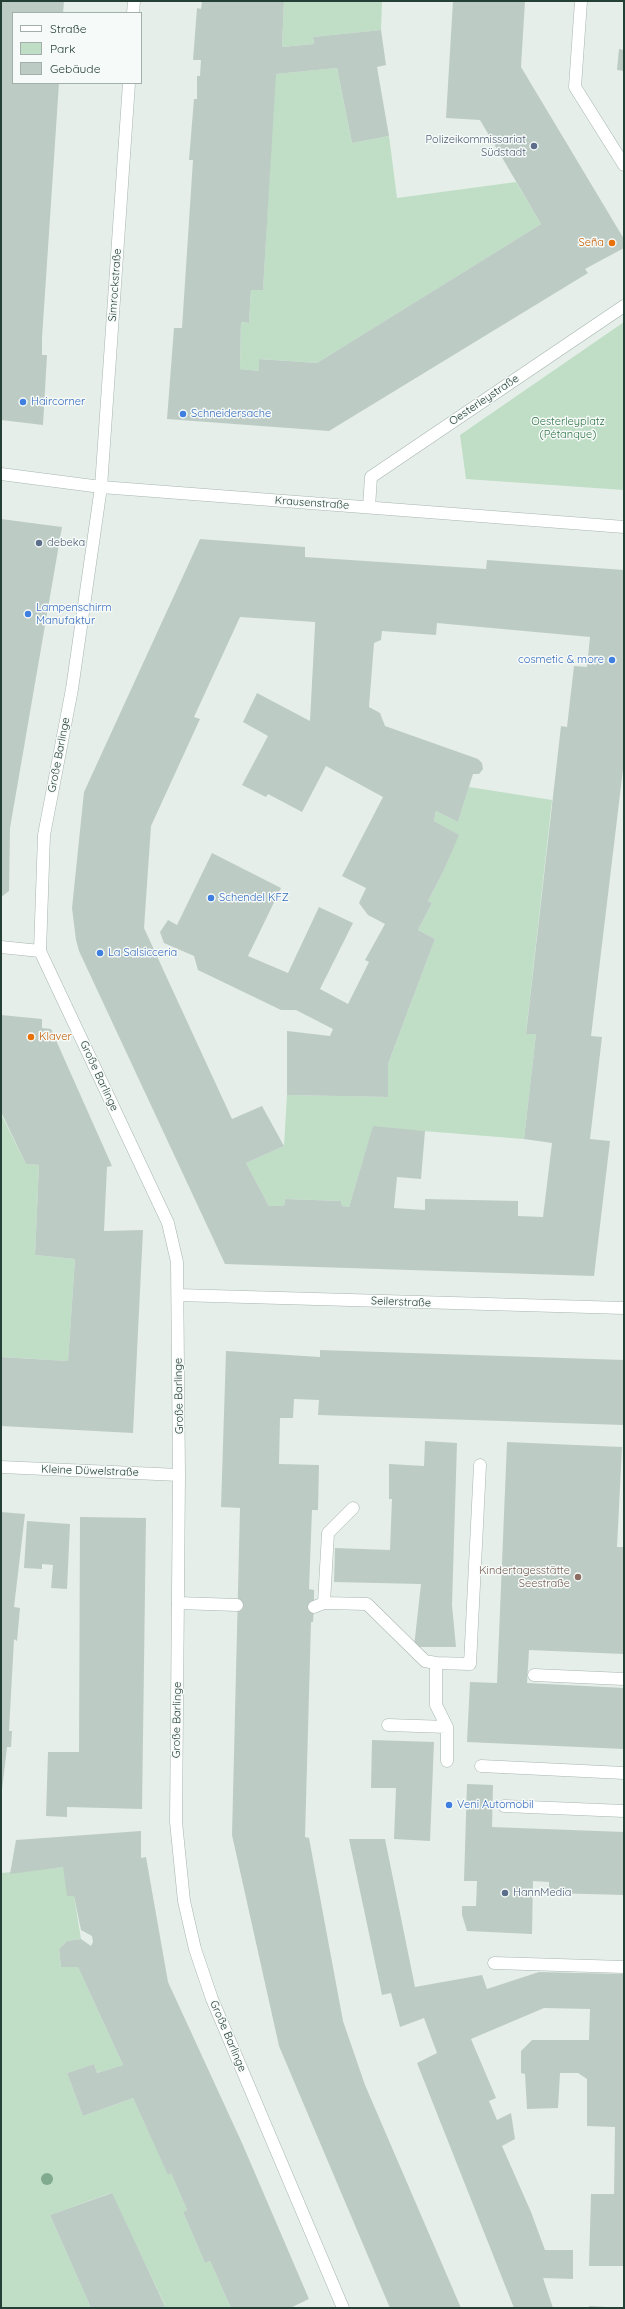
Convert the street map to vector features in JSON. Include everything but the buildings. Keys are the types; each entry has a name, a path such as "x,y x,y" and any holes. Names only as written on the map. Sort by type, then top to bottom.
{"street":[{"path":"133,12 134,1"},
{"path":"581,1 575,87 624,165"},
{"name":"Simrockstraße","path":"101,487 129,84"},
{"name":"Oesterleystraße","path":"369,507 371,476 624,306"},
{"name":"Krausenstraße","path":"1,474 101,487 624,527"},
{"name":"Große Barlinge","path":"101,487 72,690 44,835 40,951 168,1223 177,1262 179,1475 176,1822 184,1901 195,1949 212,1999 343,2308"},
{"path":"1,947 40,951"},
{"name":"Seilerstraße","path":"178,1295 624,1308"},
{"path":"353,1508 328,1533 319,1605 367,1604 425,1662 470,1664 480,1465"},
{"name":"Kleine Düwelstraße","path":"1,1467 179,1475"},
{"path":"178,1604 237,1605"},
{"path":"436,1663 436,1705 447,1727 447,1761"},
{"path":"534,1675 624,1680"},
{"path":"388,1725 447,1727"},
{"path":"481,1766 624,1773"},
{"path":"504,1806 624,1811"},
{"path":"494,1963 624,1967"}],"green space":[{"path":"284,1 382,1 381,30 313,37 314,44 282,47"},
{"path":"337,68 352,143 389,136 397,198 516,182 541,224 317,363 260,359 259,371 240,369 241,322 249,323 251,290 263,290 275,74"},
{"name":"Oesterleyplatz (Pétanque)","path":"624,322 624,490 466,479 460,435"},
{"path":"469,787 552,800 526,1033 536,1034 524,1139 373,1127 349,1207 342,1206 341,1201 285,1199 284,1206 269,1206 246,1163 284,1146 287,1095 388,1097 388,1064 435,939 418,930 432,903 428,901 443,872 458,835 434,821 436,811 458,822"},
{"path":"1,1114 26,1164 39,1165 35,1255 75,1259 68,1361 1,1357"},
{"path":"63,1867 74,1896 81,1939 67,1941 59,1949 61,1967 78,1967 123,2065 97,2073 94,2064 67,2073 83,2116 133,2098 168,2174 171,2173 187,2210 183,2212 205,2263 210,2261 231,2308 158,2308 165,2305 111,2193 50,2215 91,2308 1,2308 2,1873"}],"place":[{"name":"Polizeikommissariat Südstadt","path":"534,146"},
{"name":"Seña","path":"612,243"},
{"name":"Haircorner","path":"23,402"},
{"name":"Schneidersache","path":"183,414"},
{"name":"debeka","path":"39,543"},
{"name":"Lampenschirm Manufaktur","path":"28,614"},
{"name":"cosmetic & more","path":"612,660"},
{"name":"Schendel KFZ","path":"211,898"},
{"name":"La Salsicceria","path":"100,953"},
{"name":"Klaver","path":"31,1037"},
{"name":"Kindertagesstätte Seestraße","path":"578,1577"},
{"name":"Veni Automobil","path":"449,1805"},
{"name":"HannMedia","path":"505,1893"}]}
